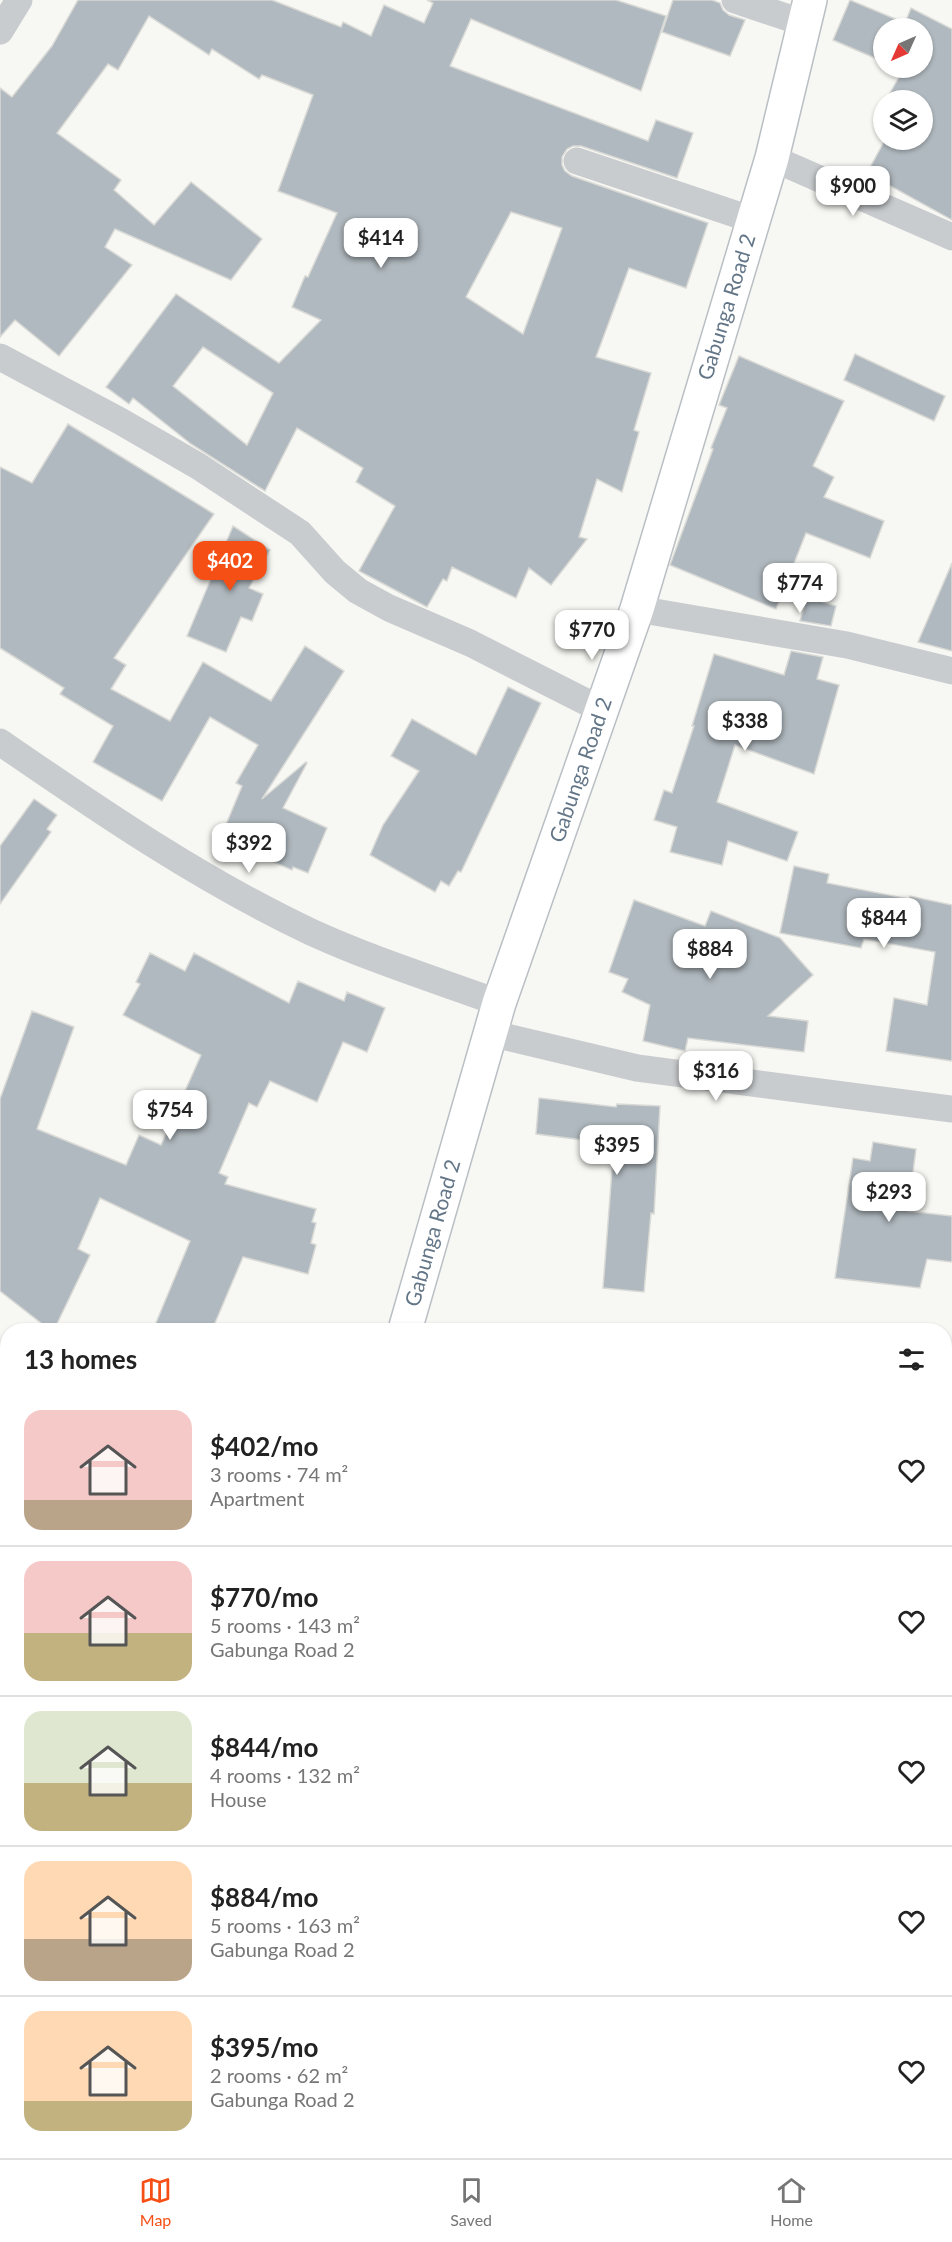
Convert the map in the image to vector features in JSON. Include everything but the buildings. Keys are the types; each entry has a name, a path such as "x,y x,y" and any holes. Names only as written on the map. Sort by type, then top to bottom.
{"street":[{"path":"0,31 19,0"},
{"path":"735,0 807,12"},
{"name":"Gabunga Road 2","path":"407,1323 495,1018 637,609 772,158 807,12"},
{"path":"772,158 952,237"},
{"path":"577,161 753,220"},
{"path":"0,357 140,432 198,466 300,533 335,572 358,591 389,608 470,643 602,710"},
{"path":"637,609 847,645 952,671"},
{"path":"0,741 56,781 186,865 250,901 495,1018 637,1068 952,1109"}]}
